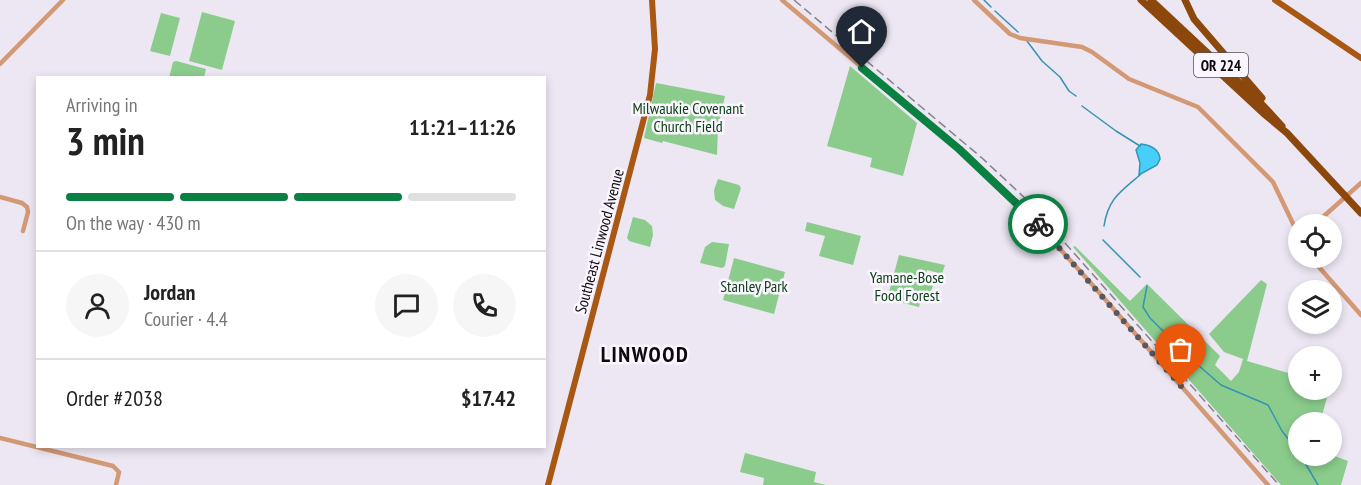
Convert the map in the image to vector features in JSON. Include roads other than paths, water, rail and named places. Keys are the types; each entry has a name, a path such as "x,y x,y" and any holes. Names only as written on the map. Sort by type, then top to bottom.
{"highway":[{"name":"OR 224","path":"1139,0 1287,133 1361,213"},
{"name":"OR 224","path":"1151,0 1278,119 1287,133"},
{"path":"1185,0 1194,19 1278,119"}],"main road":[{"name":"Southeast Linwood Avenue","path":"548,485 650,95 655,50 651,0"},
{"path":"1275,0 1361,58"}],"street":[{"path":"0,64 63,0"},
{"path":"782,0 959,149 1022,207 1268,485"},
{"path":"974,0 1010,34 1020,38 1082,47 1130,79 1198,107 1269,177 1288,214"},
{"path":"1326,214 1361,183"},
{"path":"0,197 27,207 28,212 23,231"},
{"path":"1320,268 1361,315"},
{"path":"0,438 36,447"},
{"path":"40,448 112,466 118,470 116,485"}],"water":[{"path":"1141,144 1153,148 1160,159 1157,165 1139,175 1140,163 1136,150"}],"waterway":[{"path":"984,0 991,7"},
{"path":"995,11 1018,32"},
{"path":"1027,41 1042,61 1076,96"},
{"path":"1082,106 1140,146"},
{"path":"1104,226 1112,202 1140,175"},
{"path":"1103,240 1140,277"},
{"path":"1147,286 1143,307 1150,318 1221,385 1268,405 1288,439"},
{"path":"1307,466 1318,485"}],"railway":[{"path":"794,0 982,158 1027,200 1279,485"}],"district":[{"name":"LINWOOD","path":"645,354"}],"park label":[{"name":"Milwaukie Covenant Church Field","path":"688,117"},
{"name":"Stanley Park","path":"754,286"},
{"name":"Yamane-Bose Food Forest","path":"907,286"}]}
